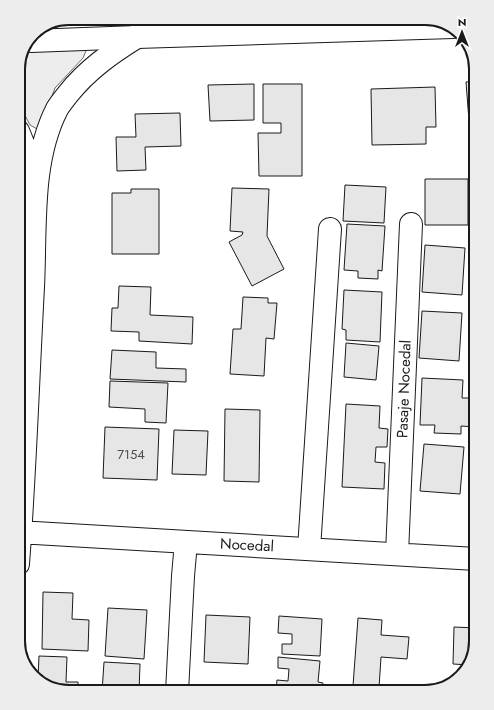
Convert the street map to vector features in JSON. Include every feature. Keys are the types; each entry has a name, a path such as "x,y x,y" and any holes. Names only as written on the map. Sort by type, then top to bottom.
{"street":[{"path":"25,297 26,258 40,159 47,133 58,108 72,88 90,70 112,52 137,37 145,25"},
{"path":"35,41 436,26"},
{"path":"25,148 37,186"},
{"name":"Pasaje Nocedal","path":"397,554 411,224"},
{"path":"309,549 330,229"},
{"name":"Nocedal","path":"25,532 469,559"},
{"path":"177,685 186,542"}],"shaded area":[{"path":"80,47 86,51 83,58 55,88 42,122 37,129 30,125 25,115 25,66 30,50"}],"building":[{"path":"466,82 469,82 469,121"},
{"path":"254,84 254,120 210,121 208,85"},
{"path":"263,84 302,84 302,176 259,176 258,133 281,133 281,123 263,123"},
{"path":"435,87 436,127 426,127 426,144 372,145 371,89"},
{"path":"180,113 181,146 145,147 146,170 117,171 116,137 136,137 135,114"},
{"path":"425,179 468,179 468,225 425,225"},
{"path":"345,185 386,187 384,223 343,221"},
{"path":"232,188 269,189 267,236 284,269 252,286 229,242 242,235 243,232 230,231"},
{"path":"131,189 159,189 159,254 112,254 112,193 131,193"},
{"path":"347,224 385,226 382,271 378,270 378,279 358,278 358,271 344,270"},
{"path":"425,245 465,248 462,295 422,292"},
{"path":"119,286 151,287 150,315 193,317 192,344 139,341 139,332 111,331 112,308 118,308"},
{"path":"344,290 382,292 380,342 346,340 346,330 342,329"},
{"path":"243,297 268,298 268,303 277,303 274,339 266,338 264,376 230,374 233,329 241,329"},
{"path":"422,311 462,313 459,361 419,358"},
{"path":"346,343 379,346 376,380 344,377"},
{"path":"112,350 156,352 156,368 186,369 186,382 110,379"},
{"path":"422,378 463,380 462,398 469,398 469,427 461,426 461,434 434,433 435,425 420,425"},
{"path":"110,381 168,383 166,423 145,422 145,409 109,407"},
{"path":"346,404 380,406 379,428 388,429 387,447 376,447 375,462 385,463 384,489 342,487"},
{"path":"225,409 260,410 259,482 224,481"},
{"path":"105,427 159,429 157,480 103,478"},
{"path":"174,430 208,431 206,475 172,474"},
{"path":"424,444 464,447 460,494 420,491"},
{"path":"43,592 73,593 72,619 89,620 88,651 42,649"},
{"path":"108,608 147,610 144,659 105,656"},
{"path":"206,615 250,617 248,664 204,662"},
{"path":"279,616 322,619 320,656 282,654 282,644 292,644 292,634 278,633"},
{"path":"358,618 382,620 381,635 409,637 407,659 381,657 379,685 353,685"},
{"path":"454,627 469,628 469,646 466,658 462,665 453,664"},
{"path":"39,656 67,657 66,682 78,682 78,685 55,683 38,672"},
{"path":"278,657 320,661 318,682 323,683 323,685 277,685 277,680 288,681 289,669 278,668"},
{"path":"104,662 140,664 139,685 102,685"}]}
